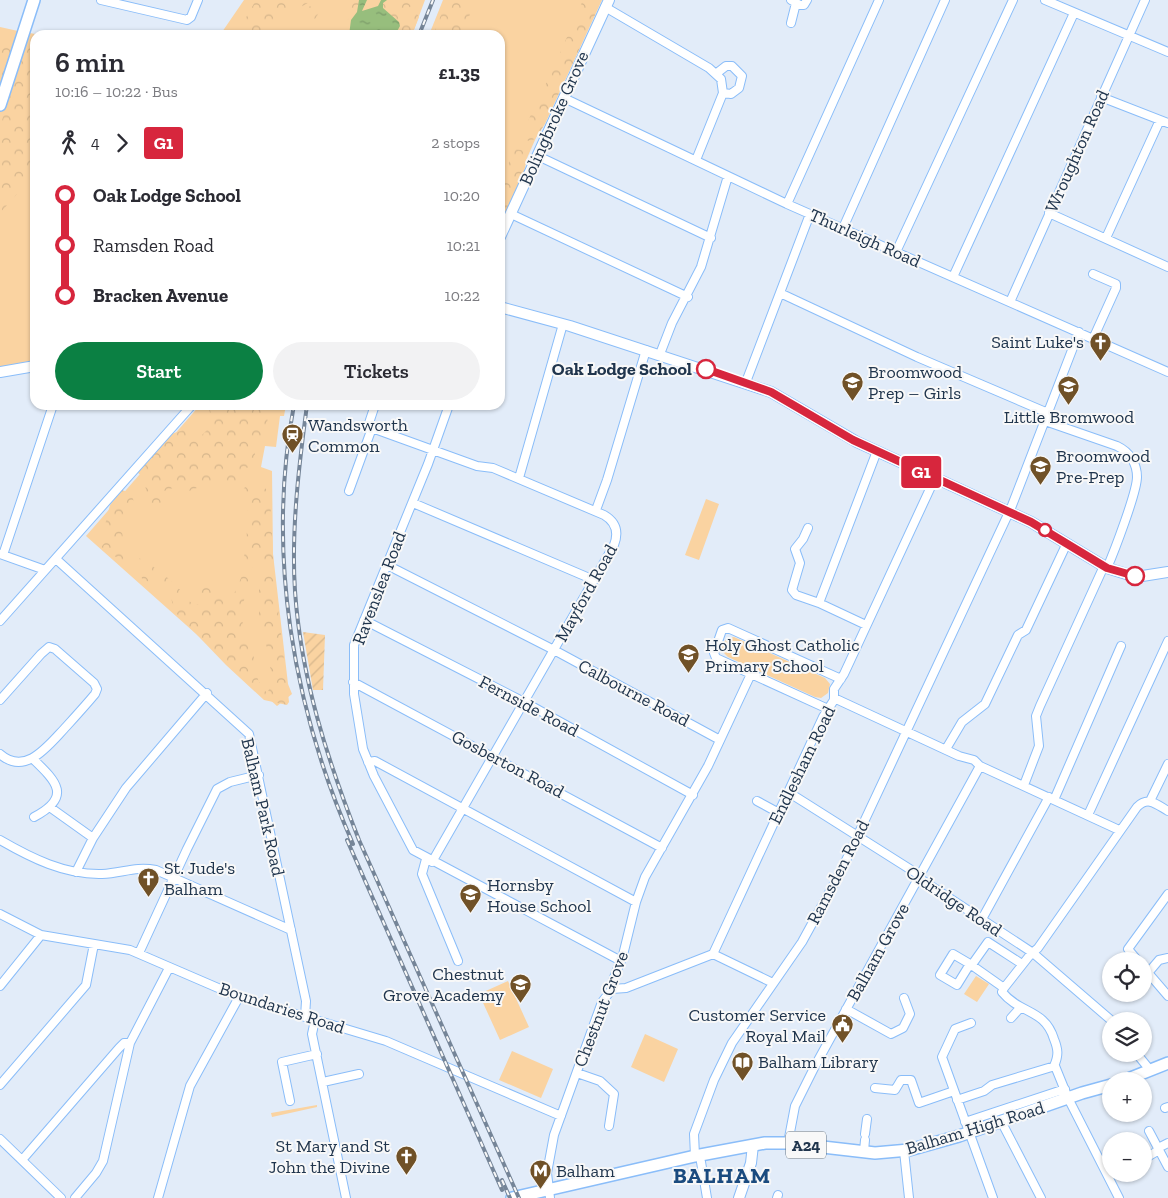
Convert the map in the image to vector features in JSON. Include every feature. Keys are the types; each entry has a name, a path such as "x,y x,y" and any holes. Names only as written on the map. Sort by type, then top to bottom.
{"highway":[{"path":"0,105 34,0"},
{"path":"1145,1072 1168,1063"},
{"name":"Balham High Road","path":"512,1198 549,1193 753,1145 865,1142 904,1151 967,1128 1001,1121 1066,1093 1102,1087"}],"main road":[{"name":"Bolingbroke Grove","path":"505,227 607,4"},
{"path":"505,308 563,324 746,382 778,395 826,425 877,451 1008,512 1067,543 1106,567 1136,576 1168,572"},
{"path":"0,372 30,367"},
{"path":"742,1197 751,1163 753,1145"}],"street":[{"path":"101,0 188,20 198,0"},
{"path":"791,23 793,2 804,5 807,0"},
{"path":"787,204 878,0"},
{"path":"843,228 944,0"},
{"path":"896,252 1013,0"},
{"path":"1045,0 1128,37 1168,52"},
{"path":"1065,8 1069,0"},
{"name":"Wroughton Road","path":"1010,302 1145,0"},
{"path":"607,4 717,74 724,86 723,93 696,160"},
{"path":"953,277 1074,13"},
{"path":"717,74 726,66 732,66 742,76 739,88 731,94 723,93"},
{"name":"Thurleigh Road","path":"564,98 787,204 1168,372"},
{"path":"1101,98 1168,123"},
{"path":"1106,238 1160,120"},
{"path":"538,156 711,238"},
{"path":"660,354 672,323 688,297 701,267 728,176"},
{"path":"511,214 688,297"},
{"path":"746,382 810,214"},
{"path":"1049,214 1167,264"},
{"path":"1093,274 1116,284 1116,288 1093,339"},
{"path":"780,293 1046,417 1122,448 1135,464 1136,486 1106,567 1036,716 1039,746 1024,785"},
{"path":"519,478 563,324"},
{"name":"Ramsden Road","path":"707,1198 694,1134 714,1080 736,1037 818,915 857,837 1008,512 1079,332"},
{"path":"596,510 607,480 646,350"},
{"path":"45,570 1,554 50,410"},
{"path":"0,621 188,410"},
{"path":"349,490 372,428 370,423 374,410"},
{"name":"Ravenslea Road","path":"447,410 434,450 354,645 353,682 356,721 368,762 409,846 429,860 621,961"},
{"name":"Mayford Road","path":"372,428 519,478 596,510 610,519 617,534 614,545 493,756 463,808 429,860"},
{"path":"819,602 877,451"},
{"name":"Endlesham Road","path":"713,954 834,698 834,689 935,478"},
{"path":"412,503 594,580"},
{"path":"808,528 804,539 794,549 800,564 792,590 796,595 819,602 866,625"},
{"path":"946,749 962,722 985,704 1018,635 1026,630 1067,543"},
{"name":"Balham Park Road","path":"56,559 207,693 250,734 307,1006 305,1017"},
{"name":"Calbourne Road","path":"387,565 554,650 720,740"},
{"name":"Fernside Road","path":"364,620 524,702 693,795"},
{"path":"828,709 715,657 714,650 725,628 840,679"},
{"path":"1088,815 1168,641"},
{"path":"982,919 1052,798 1121,646"},
{"path":"0,700 47,648 54,649 96,686 96,694 41,754 33,759 22,762 9,760 0,754"},
{"name":"Chestnut Grove","path":"549,1193 551,1148 602,1002 612,989 613,980 621,961 636,902 645,877 693,795 751,674"},
{"name":"Gosberton Road","path":"353,682 662,848"},
{"path":"76,872 93,838 126,788 207,693"},
{"path":"834,698 959,756 974,760 980,766 1119,830"},
{"path":"33,759 55,780 57,796 51,808 34,817"},
{"path":"368,762 375,761 636,902"},
{"path":"1150,801 1168,764"},
{"name":"Balham Grove","path":"788,1143 795,1106 980,766"},
{"path":"139,953 217,789 230,782 259,776"},
{"name":"Oldridge Road","path":"788,792 919,876 1033,953 1102,1012"},
{"path":"757,801 779,813"},
{"path":"1054,1066 1058,1051 1047,1022 1041,1016 1020,1008 1002,992 1022,964 1033,953 1119,830 1141,803 1150,801 1168,811"},
{"path":"51,808 93,838"},
{"path":"0,840 31,858 76,872 105,874 144,868 174,877 291,930"},
{"path":"429,860 422,874 458,962"},
{"path":"1130,952 1129,946 1168,894"},
{"name":"Boundaries Road","path":"0,914 41,935 113,946 139,953 169,968 239,997 386,1041 561,1116"},
{"path":"0,986 41,935"},
{"path":"1004,988 971,965 988,942 1022,964"},
{"path":"0,1085 86,985 94,944"},
{"path":"612,989 626,988 713,954 773,983"},
{"path":"1152,965 1159,960 1168,958"},
{"path":"75,1198 96,1173 103,1161 130,1043 169,968"},
{"path":"1152,977 1168,996"},
{"path":"158,1198 190,1086 239,997"},
{"path":"846,1010 891,1034 903,1028 910,1014 904,998"},
{"path":"1011,1018 1020,1008"},
{"path":"315,1020 312,1031 346,1198"},
{"path":"971,1023 956,1029 942,1057 993,1198"},
{"path":"22,1160 119,1048 124,1043 130,1043"},
{"path":"290,1101 282,1062 317,1054"},
{"path":"1144,1062 1150,1070"},
{"path":"1054,1066 1119,1198"},
{"path":"958,1100 984,1091 992,1085 1054,1066"},
{"path":"577,1073 600,1081 614,1094 609,1126"},
{"path":"323,1082 359,1074"},
{"path":"875,1088 895,1090 901,1080 911,1080 919,1102 954,1091"},
{"path":"967,1128 1066,1093"},
{"path":"865,1142 867,1119"},
{"path":"1001,1121 1041,1198"},
{"path":"1149,1131 1168,1166"},
{"path":"0,1139 61,1198"},
{"path":"1152,1153 1168,1143"},
{"path":"904,1151 909,1198"}],"green space":[{"path":"244,0 425,0 414,30 223,30"},
{"path":"256,0 313,0 261,30 239,30"},
{"path":"322,0 322,8 315,19 309,21 301,18 303,10"},
{"path":"336,0 359,0 348,30 345,30 349,15 345,9 336,6"},
{"path":"387,0 399,2 415,0 414,4 407,9 407,14 417,14 419,17 414,30 397,30 399,22 383,8 383,3"},
{"path":"443,0 597,0 505,208 505,30 431,30"},
{"path":"447,0 477,0 462,30 435,30"},
{"path":"583,0 602,0 545,124 535,139 529,141 524,139 524,129"},
{"path":"0,27 18,31 13,39 26,43 30,33 30,363 0,367"},
{"path":"0,32 16,36 0,84"},
{"path":"30,40 30,180 0,213 0,127 25,43"},
{"path":"514,149 528,151 524,173 505,218 505,173"},
{"name":"Wandsworth Common","path":"196,410 285,410 284,416 280,416 276,447 265,446 261,467 272,471 273,554 288,684 292,694 277,706 86,536"},
{"path":"209,410 268,410 267,431 256,441 254,464 241,471 231,490 215,481 189,491 176,487 164,491 159,509 147,507 145,479 137,472 171,434 184,430 190,435 201,436 212,425"},
{"path":"253,483 263,485 270,495 274,574 289,702 287,705 264,700 226,665 176,613 168,590 142,579 140,565 122,561 101,547 111,536 105,525 110,505 122,490 131,493 134,502 123,519 122,550 161,572 192,604 201,604 202,597 198,590 204,584 210,582 216,584 224,602 229,605 241,578 243,567 249,513 241,499 244,488","holes":["261,560 265,566 259,576 259,618 269,656 272,684 267,693 258,680 252,650 245,636 242,618 244,600 253,564"]},
{"path":"706,499 719,504 699,560 685,555"},
{"path":"303,632 325,635 323,690 313,690"},
{"path":"734,637 825,678 830,684 828,693 821,698 815,697 728,657 722,651 722,644 728,638"},
{"path":"976,976 989,984 977,1002 964,994"},
{"path":"508,981 529,1027 500,1040 479,994"},
{"path":"645,1034 678,1049 664,1082 631,1067"},
{"path":"512,1051 553,1069 541,1098 499,1080"},
{"path":"317,1105 317,1107 272,1117 271,1113"}],"water":[{"path":"359,0 367,0 362,11 378,6 381,0 387,0 383,3 383,8 399,22 400,26 398,30 350,30 351,20 357,12"}],"railway":[{"path":"421,30 433,0"},
{"path":"293,410 286,461 283,517 285,573 291,629 301,684 315,739 332,792 353,844"},
{"path":"306,410 296,498 294,568 298,623 309,687 317,718 336,779 359,840 519,1198"},
{"path":"347,840 502,1190"},
{"path":"502,1180 510,1198"}],"bus line":[{"name":"G1","path":"706,369 771,392 853,440 1031,522 1107,568 1122,574 1135,576"}],"place":[{"name":"Saint Luke's","path":"1100,361"},
{"name":"Oak Lodge School","path":"706,369"},
{"name":"Broomwood Prep – Girls","path":"852,401"},
{"name":"Little Bromwood","path":"1069,406"},
{"name":"Wandsworth Common","path":"292,454"},
{"name":"Broomwood Pre-Prep","path":"1040,485"},
{"name":"Holy Ghost Catholic Primary School","path":"689,674"},
{"name":"St. Jude's Balham","path":"148,897"},
{"name":"Hornsby House School","path":"471,914"},
{"name":"Chestnut Grove Academy","path":"520,1003"},
{"name":"Customer Service Royal Mail","path":"842,1044"},
{"name":"Balham Library","path":"742,1081"},
{"name":"St Mary and St John the Divine","path":"406,1175"},
{"name":"Balham","path":"540,1190"}],"district":[{"name":"BALHAM","path":"722,1175"}]}
